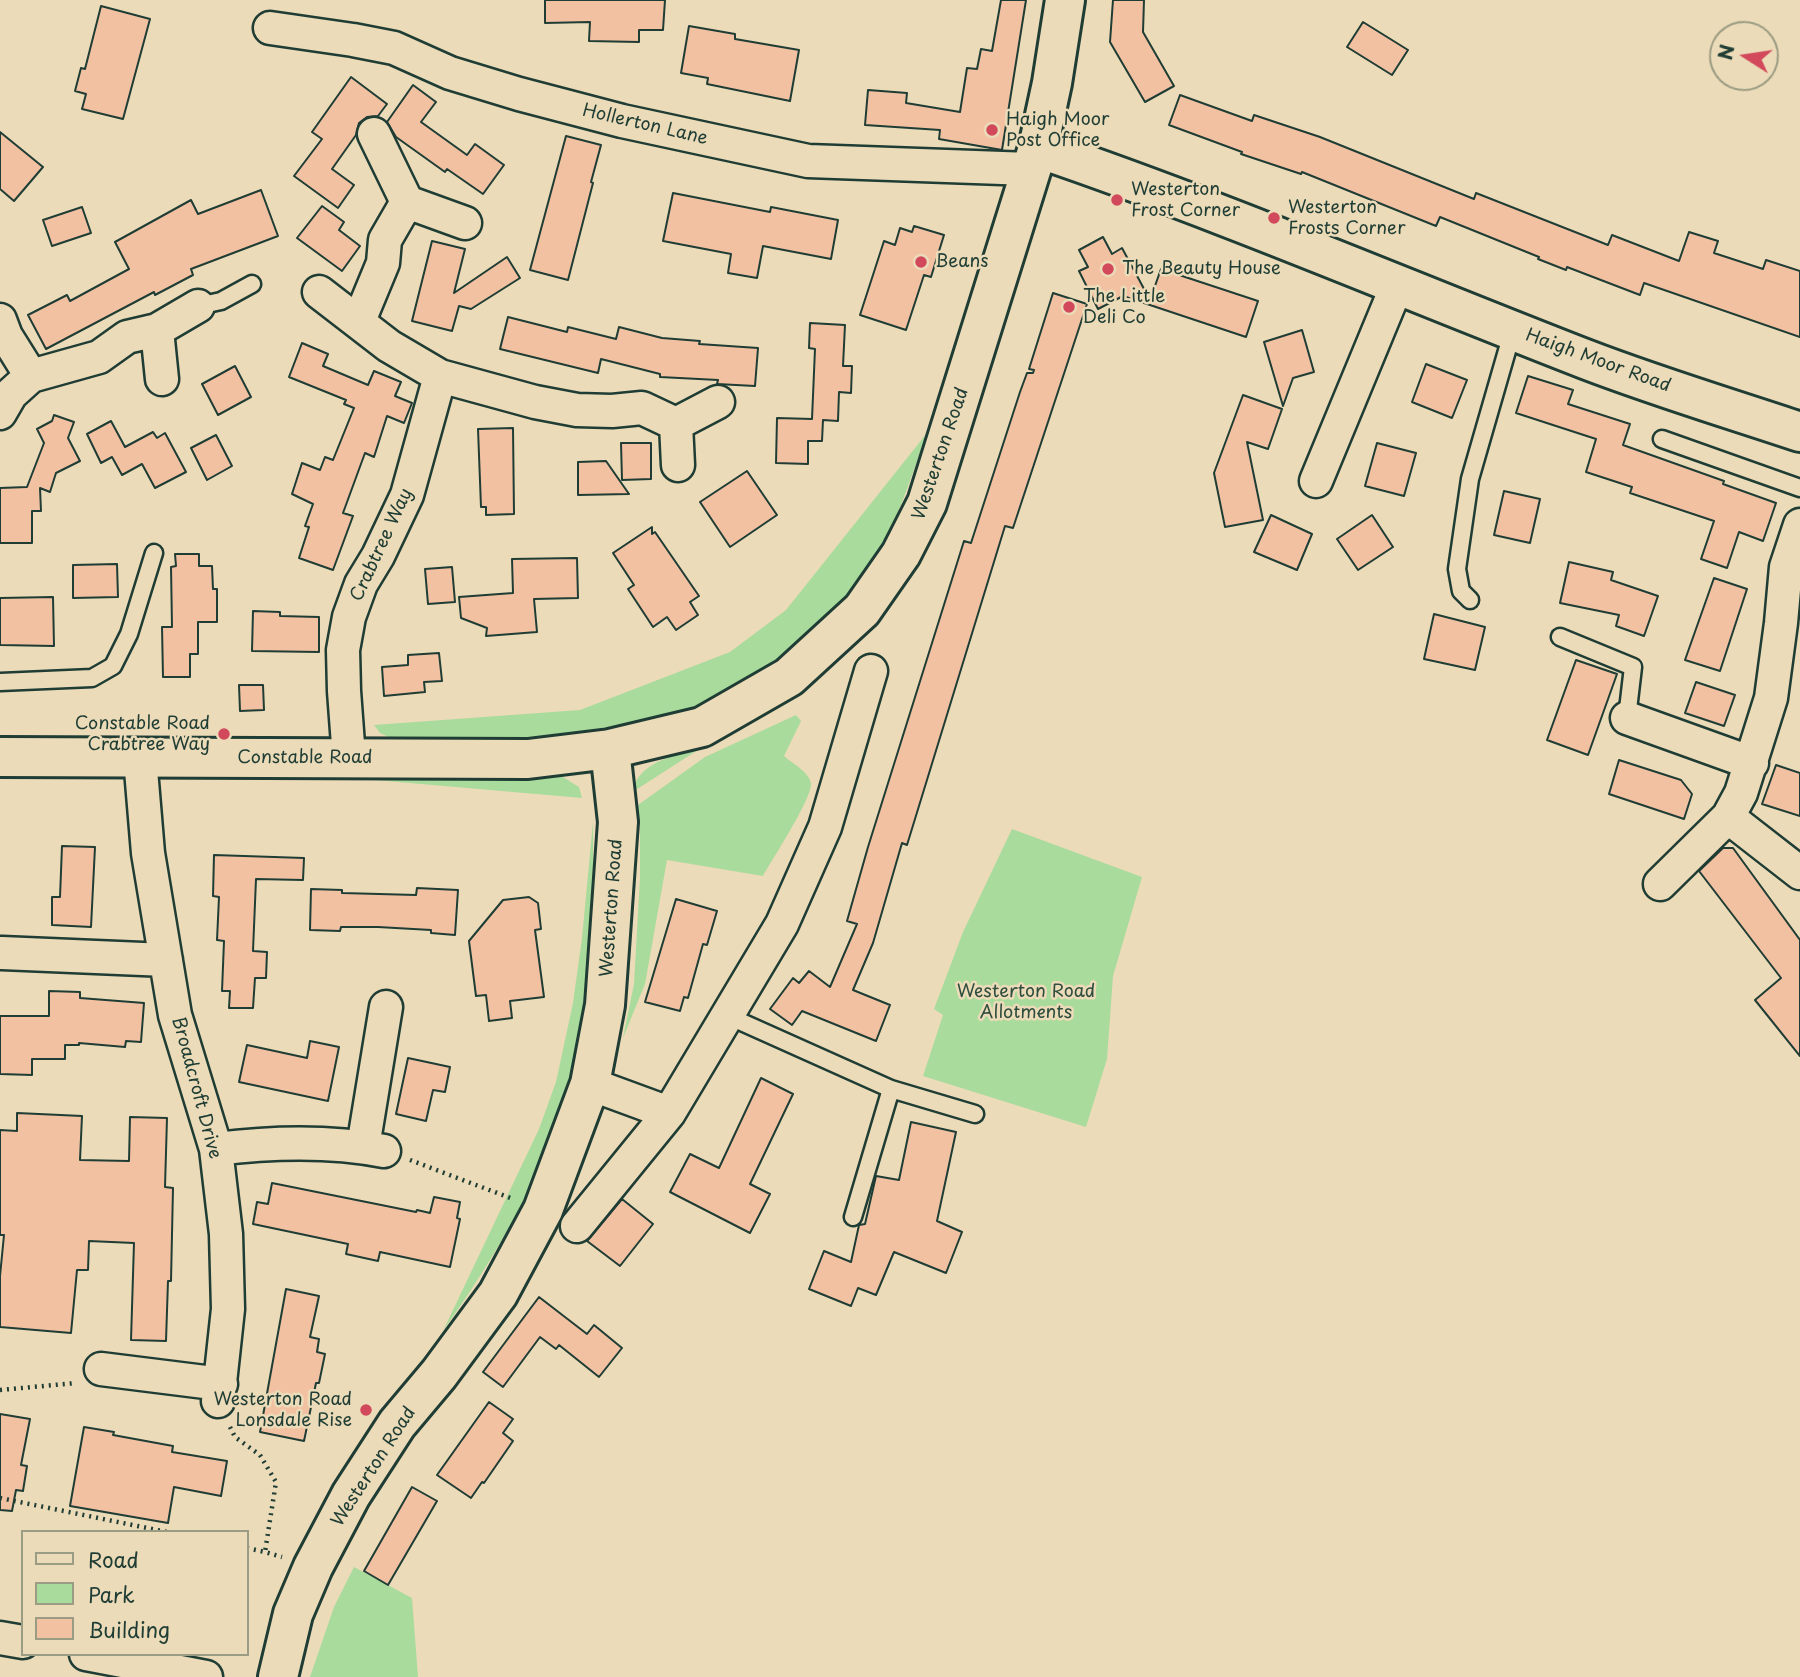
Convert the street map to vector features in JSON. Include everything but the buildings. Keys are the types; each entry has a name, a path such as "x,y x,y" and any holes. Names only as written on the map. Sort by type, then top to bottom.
{"street":[{"name":"Westerton Road","path":"278,1677 293,1614 313,1567 351,1495 397,1424 439,1374 498,1294 543,1210 590,1084 605,1005 618,822 610,750 702,727 789,677 862,610 901,554 927,503 1034,158 1052,83 1066,0"},
{"name":"Hollerton Lane","path":"270,28 394,48 450,73 519,94 622,121 808,161 1034,158"},
{"path":"374,134 407,202 465,223"},
{"name":"Haigh Moor Road","path":"1034,158 1125,178 1398,283 1587,360 1800,432"},
{"path":"359,321 383,263 385,240 407,202"},
{"path":"1315,481 1398,283"},
{"path":"319,292 389,346 440,376 535,402 578,410 642,408 676,424"},
{"path":"0,413 11,394 31,376 99,357 127,338 157,330 198,306"},
{"path":"0,320 6,336 31,376"},
{"path":"157,330 162,379"},
{"name":"Crabtree Way","path":"349,758 343,650 349,617 361,584 378,556 407,495 440,376"},
{"path":"676,424 718,402"},
{"path":"676,424 678,465"},
{"path":"1660,884 1728,817 1741,793 1771,698 1791,604 1786,567 1800,525"},
{"path":"577,1226 669,1113 782,924 825,827 871,671"},
{"path":"1627,718 1752,763"},
{"name":"Constable Road","path":"0,757 528,758 610,750"},
{"name":"Broadcroft Drive","path":"140,758 148,853 175,1015 216,1149 226,1234 229,1309 220,1392"},
{"path":"1728,817 1800,873"},
{"path":"2,953 166,960"},
{"path":"216,1149 279,1143 374,1149 386,1007"},
{"path":"590,1084 669,1113"},
{"path":"101,1369 220,1392"},
{"path":"0,1638 21,1642"},
{"path":"96,1656 206,1677"}],"lane":[{"path":"198,306 221,301 252,284"},
{"path":"1470,600 1461,591 1457,569 1470,479 1513,330"},
{"path":"1662,439 1800,488"},
{"path":"0,682 92,678 113,666 129,634 153,553"},
{"path":"1560,637 1633,667 1627,718"},
{"path":"728,1016 891,1089 975,1114"},
{"path":"853,1217 891,1089"}],"path":[{"path":"374,1149 543,1210"},
{"path":"0,1390 96,1381 101,1369"},
{"path":"220,1392 235,1437 260,1455 276,1482 265,1552"},
{"path":"0,1498 157,1530"},
{"path":"248,1548 313,1567"}],"green space":[{"path":"927,433 896,517 864,576 838,606 799,643 762,673 731,692 682,713 642,724 559,736 391,738 380,733 374,725 580,710 730,652 786,610"},
{"path":"796,715 801,721 784,756 810,779 806,801 763,876 667,860 645,984 623,1038 634,984 640,878 638,805 705,757"},
{"path":"701,748 631,793 642,773 650,767 668,757"},
{"path":"558,774 579,787 582,798 329,776"},
{"path":"593,822 587,981 575,1060 565,1099 552,1137 517,1213 443,1331 539,1129 556,1082 573,1003"},
{"name":"Westerton Road Allotments","path":"1012,829 1142,877 1113,976 1107,1059 1086,1127 923,1076 943,1015 934,1009 963,932"},
{"path":"354,1567 412,1598 418,1677 310,1677 334,1607"}],"place":[{"name":"Haigh Moor Post Office","path":"992,130"},
{"name":"Westerton Frost Corner","path":"1117,200"},
{"name":"Westerton Frosts Corner","path":"1274,218"},
{"name":"Beans","path":"921,262"},
{"name":"The Beauty House","path":"1108,269"},
{"name":"The Little Deli Co","path":"1069,307"},
{"name":"Constable Road Crabtree Way","path":"224,734"},
{"name":"Westerton Road Lonsdale Rise","path":"366,1410"}]}
